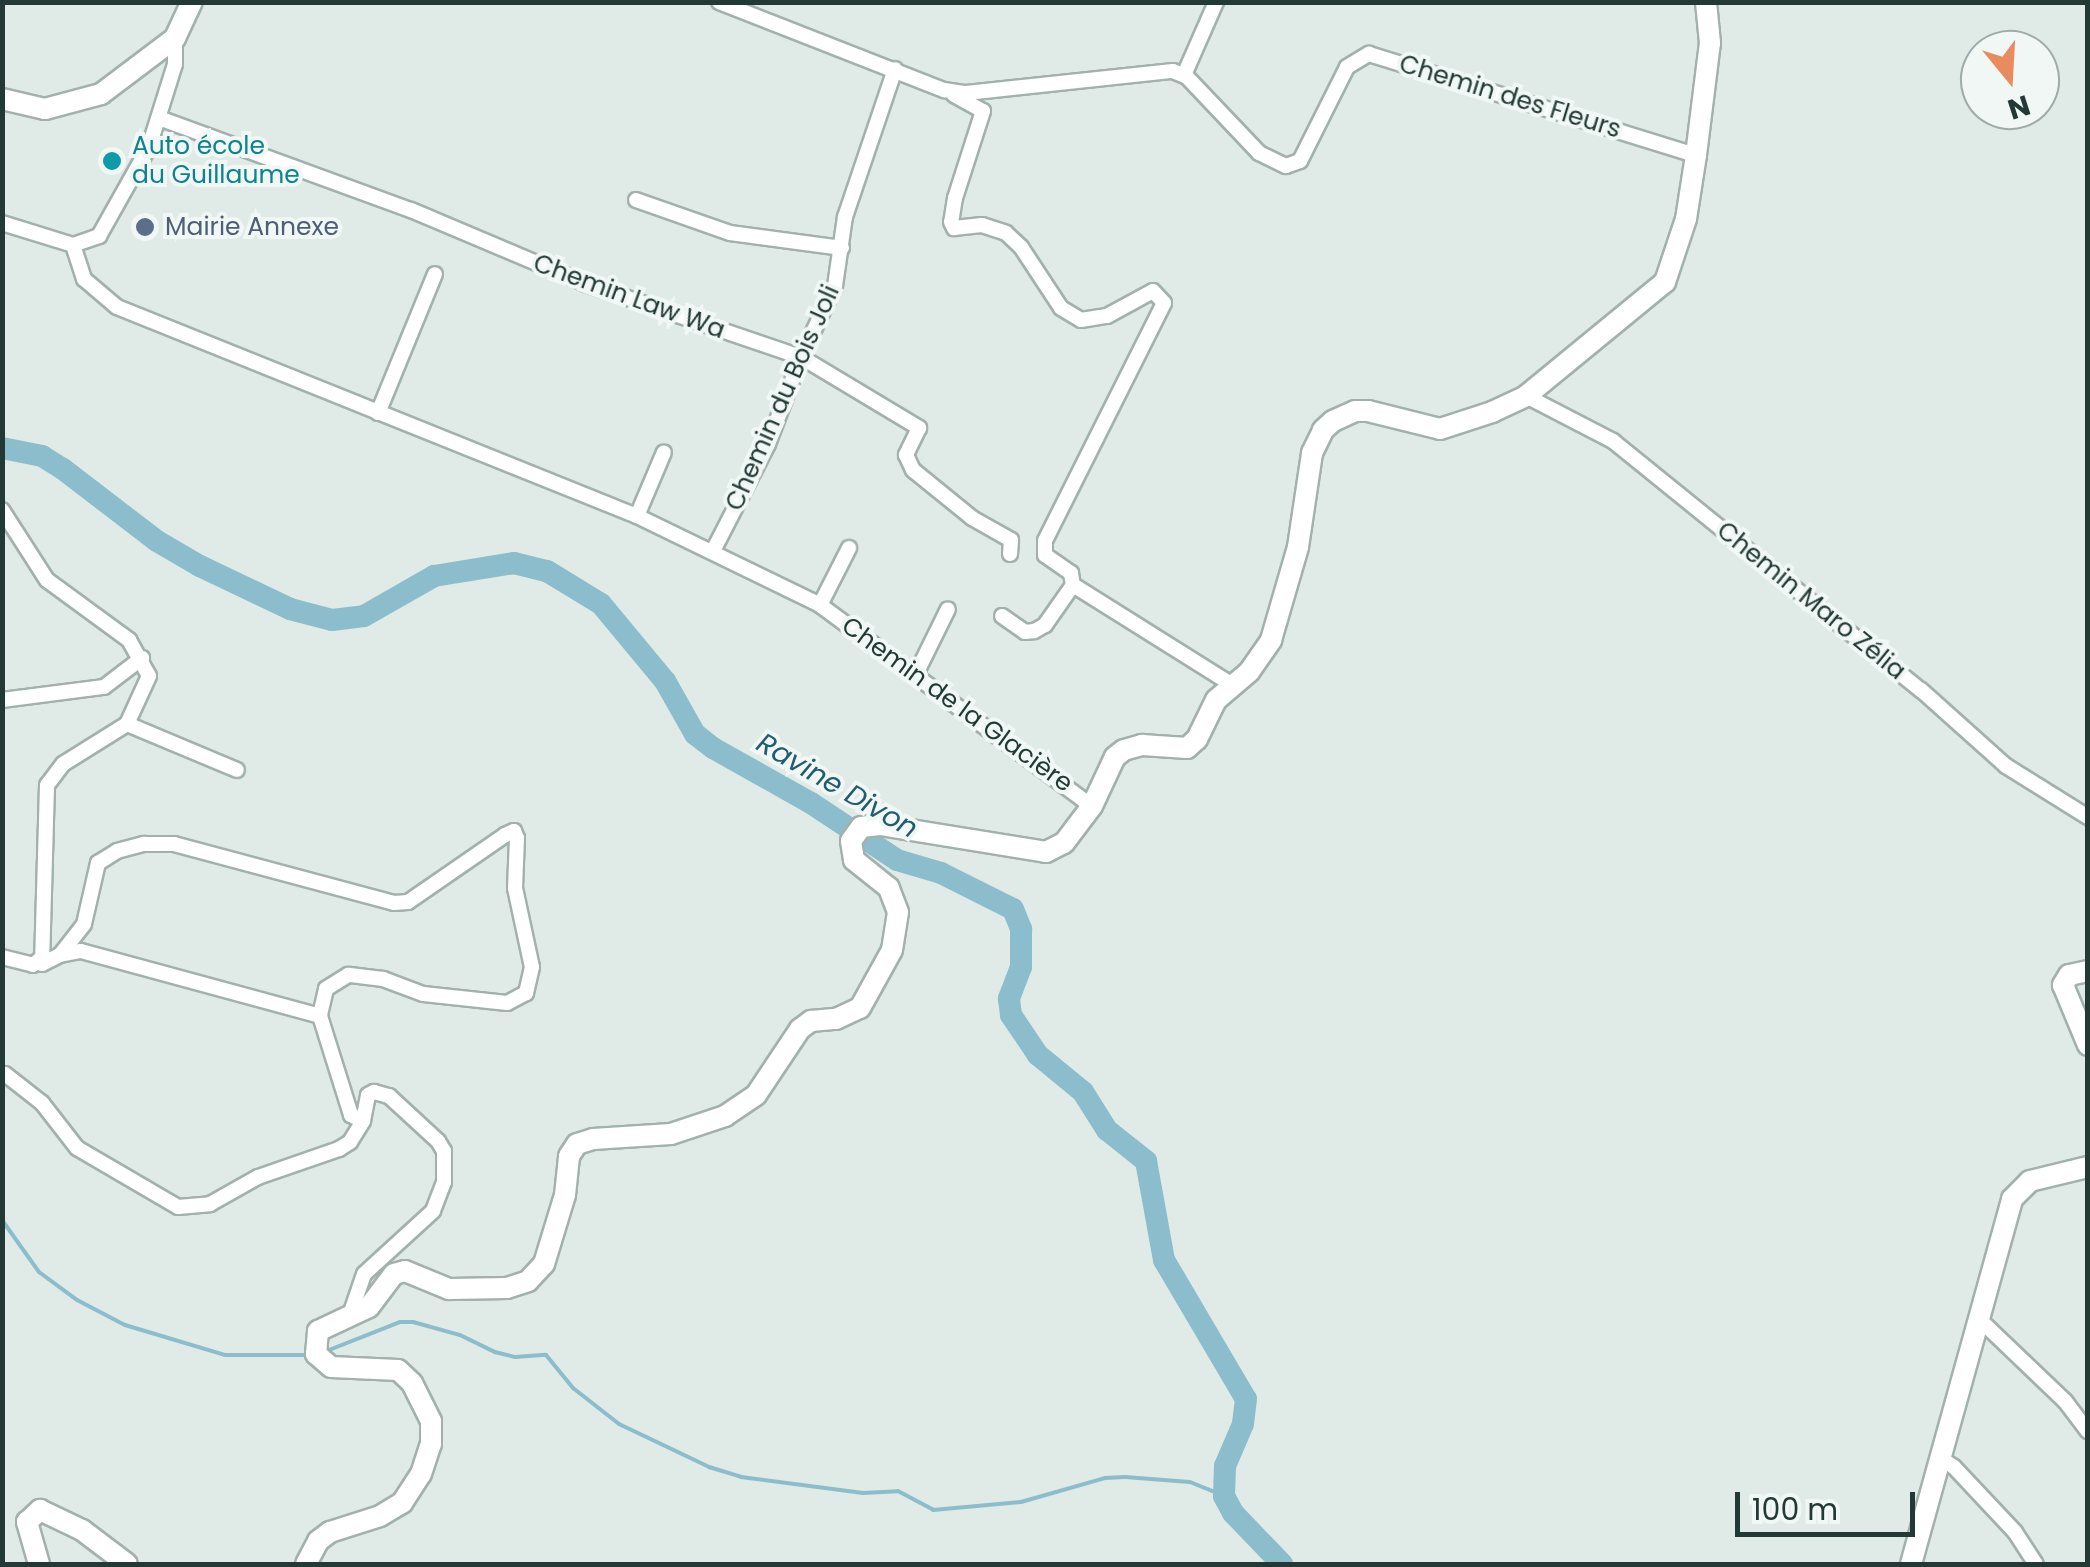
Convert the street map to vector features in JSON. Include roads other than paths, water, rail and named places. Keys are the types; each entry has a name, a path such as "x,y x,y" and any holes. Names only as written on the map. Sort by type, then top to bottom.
{"street":[{"path":"2,223 73,246 94,241 106,227 160,118 175,64 175,38 192,2"},
{"path":"719,2 895,69 983,111 955,198 954,228 982,226 1006,233 1021,247 1069,315 1081,320 1108,316 1153,292 1164,302 1044,541 1044,555 1071,573 1073,585 1045,625 1034,630 1025,632 1002,616"},
{"path":"944,90 966,93 1173,71 1184,76 1216,2"},
{"path":"306,1564 318,1542 330,1532 380,1516 402,1503 422,1474 431,1444 431,1421 422,1397 398,1370 348,1370 319,1359 318,1331 369,1307 394,1274 404,1271 449,1289 507,1288 528,1281 544,1264 564,1195 569,1156 577,1144 593,1139 671,1134 725,1116 756,1094 800,1029 811,1021 836,1019 860,1008 892,950 898,912 889,888 854,860 852,841 860,828 880,825 1046,852 1064,843 1092,806 1114,758 1142,745 1187,748 1197,739 1216,700 1264,653 1288,593 1312,452 1323,430 1355,411 1432,429 1451,427 1526,396 1666,282 1682,233 1696,155 1710,43 1706,2"},
{"path":"2,98 45,109 81,102 112,87 175,38"},
{"name":"Chemin des Fleurs","path":"1184,76 1259,153 1286,166 1300,161 1347,66 1369,54 1696,155"},
{"name":"Chemin du Bois Joli","path":"712,551 768,444 801,357 835,286 845,217 895,69"},
{"name":"Chemin Law Wa","path":"160,118 411,210 586,284 801,357 919,428 906,455 913,470 972,518 1011,540 1010,554"},
{"path":"636,200 730,232 842,248"},
{"name":"Chemin de la Glacière","path":"73,246 84,279 93,292 117,307 637,516 820,605 1092,806"},
{"path":"378,413 434,274"},
{"name":"Chemin Maro Zélia","path":"1526,396 1612,441 1921,690 2006,766 2088,817"},
{"path":"637,516 664,452"},
{"path":"2,510 47,580 129,640 142,658 148,682 127,724 62,764 47,785 42,846 46,928 39,960 32,965 2,957"},
{"name":"Chemin de la Glacière","path":"820,605 850,548"},
{"path":"1073,585 1234,686"},
{"path":"916,674 948,610"},
{"path":"2,700 104,687 142,658"},
{"path":"127,724 238,770"},
{"path":"60,956 91,910 98,864 118,851 144,844 174,844 394,903 408,902 514,831 515,888 532,967 532,982 526,993 507,1003 473,1000 423,994 383,979 348,974 326,988 320,1016 351,1115 363,1122"},
{"path":"39,960 48,963 82,951 320,1016"},
{"path":"2088,970 2069,975 2063,984 2088,1045"},
{"path":"5,1074 11,1083 42,1103 78,1148 178,1207 210,1204 258,1178 339,1149 350,1142 363,1122 368,1095 374,1092 388,1096 438,1141 444,1152 444,1182 434,1211 364,1274 350,1315"},
{"path":"1911,1564 2012,1199 2030,1181 2088,1167"},
{"path":"1978,1318 2065,1401 2088,1431"},
{"path":"1939,1457 1954,1467 2015,1532 2036,1564"},
{"path":"40,1564 27,1522 40,1510 82,1530 126,1564"}],"waterway":[{"name":"Ravine Divon","path":"2,448 42,456 157,541 200,566 290,609 332,620 364,616 434,576 514,563 547,571 601,604 665,681 695,734 713,748 811,803 897,860 941,873 1013,909 1021,929 1021,967 1009,999 1011,1015 1038,1055 1083,1092 1107,1130 1146,1161 1164,1260 1246,1399 1243,1424 1225,1466 1224,1496 1233,1513 1282,1564"},
{"path":"2,1220 39,1272 77,1300 125,1325 225,1355 310,1355"},
{"path":"324,1352 400,1322 413,1322 515,1357 546,1355 573,1388 619,1424 709,1467 741,1477 863,1493 898,1491 933,1510 1021,1502 1105,1478 1125,1477 1190,1482 1224,1496"}],"place":[{"name":"Auto école du Guillaume","path":"112,161"},
{"name":"Mairie Annexe","path":"145,227"}]}
